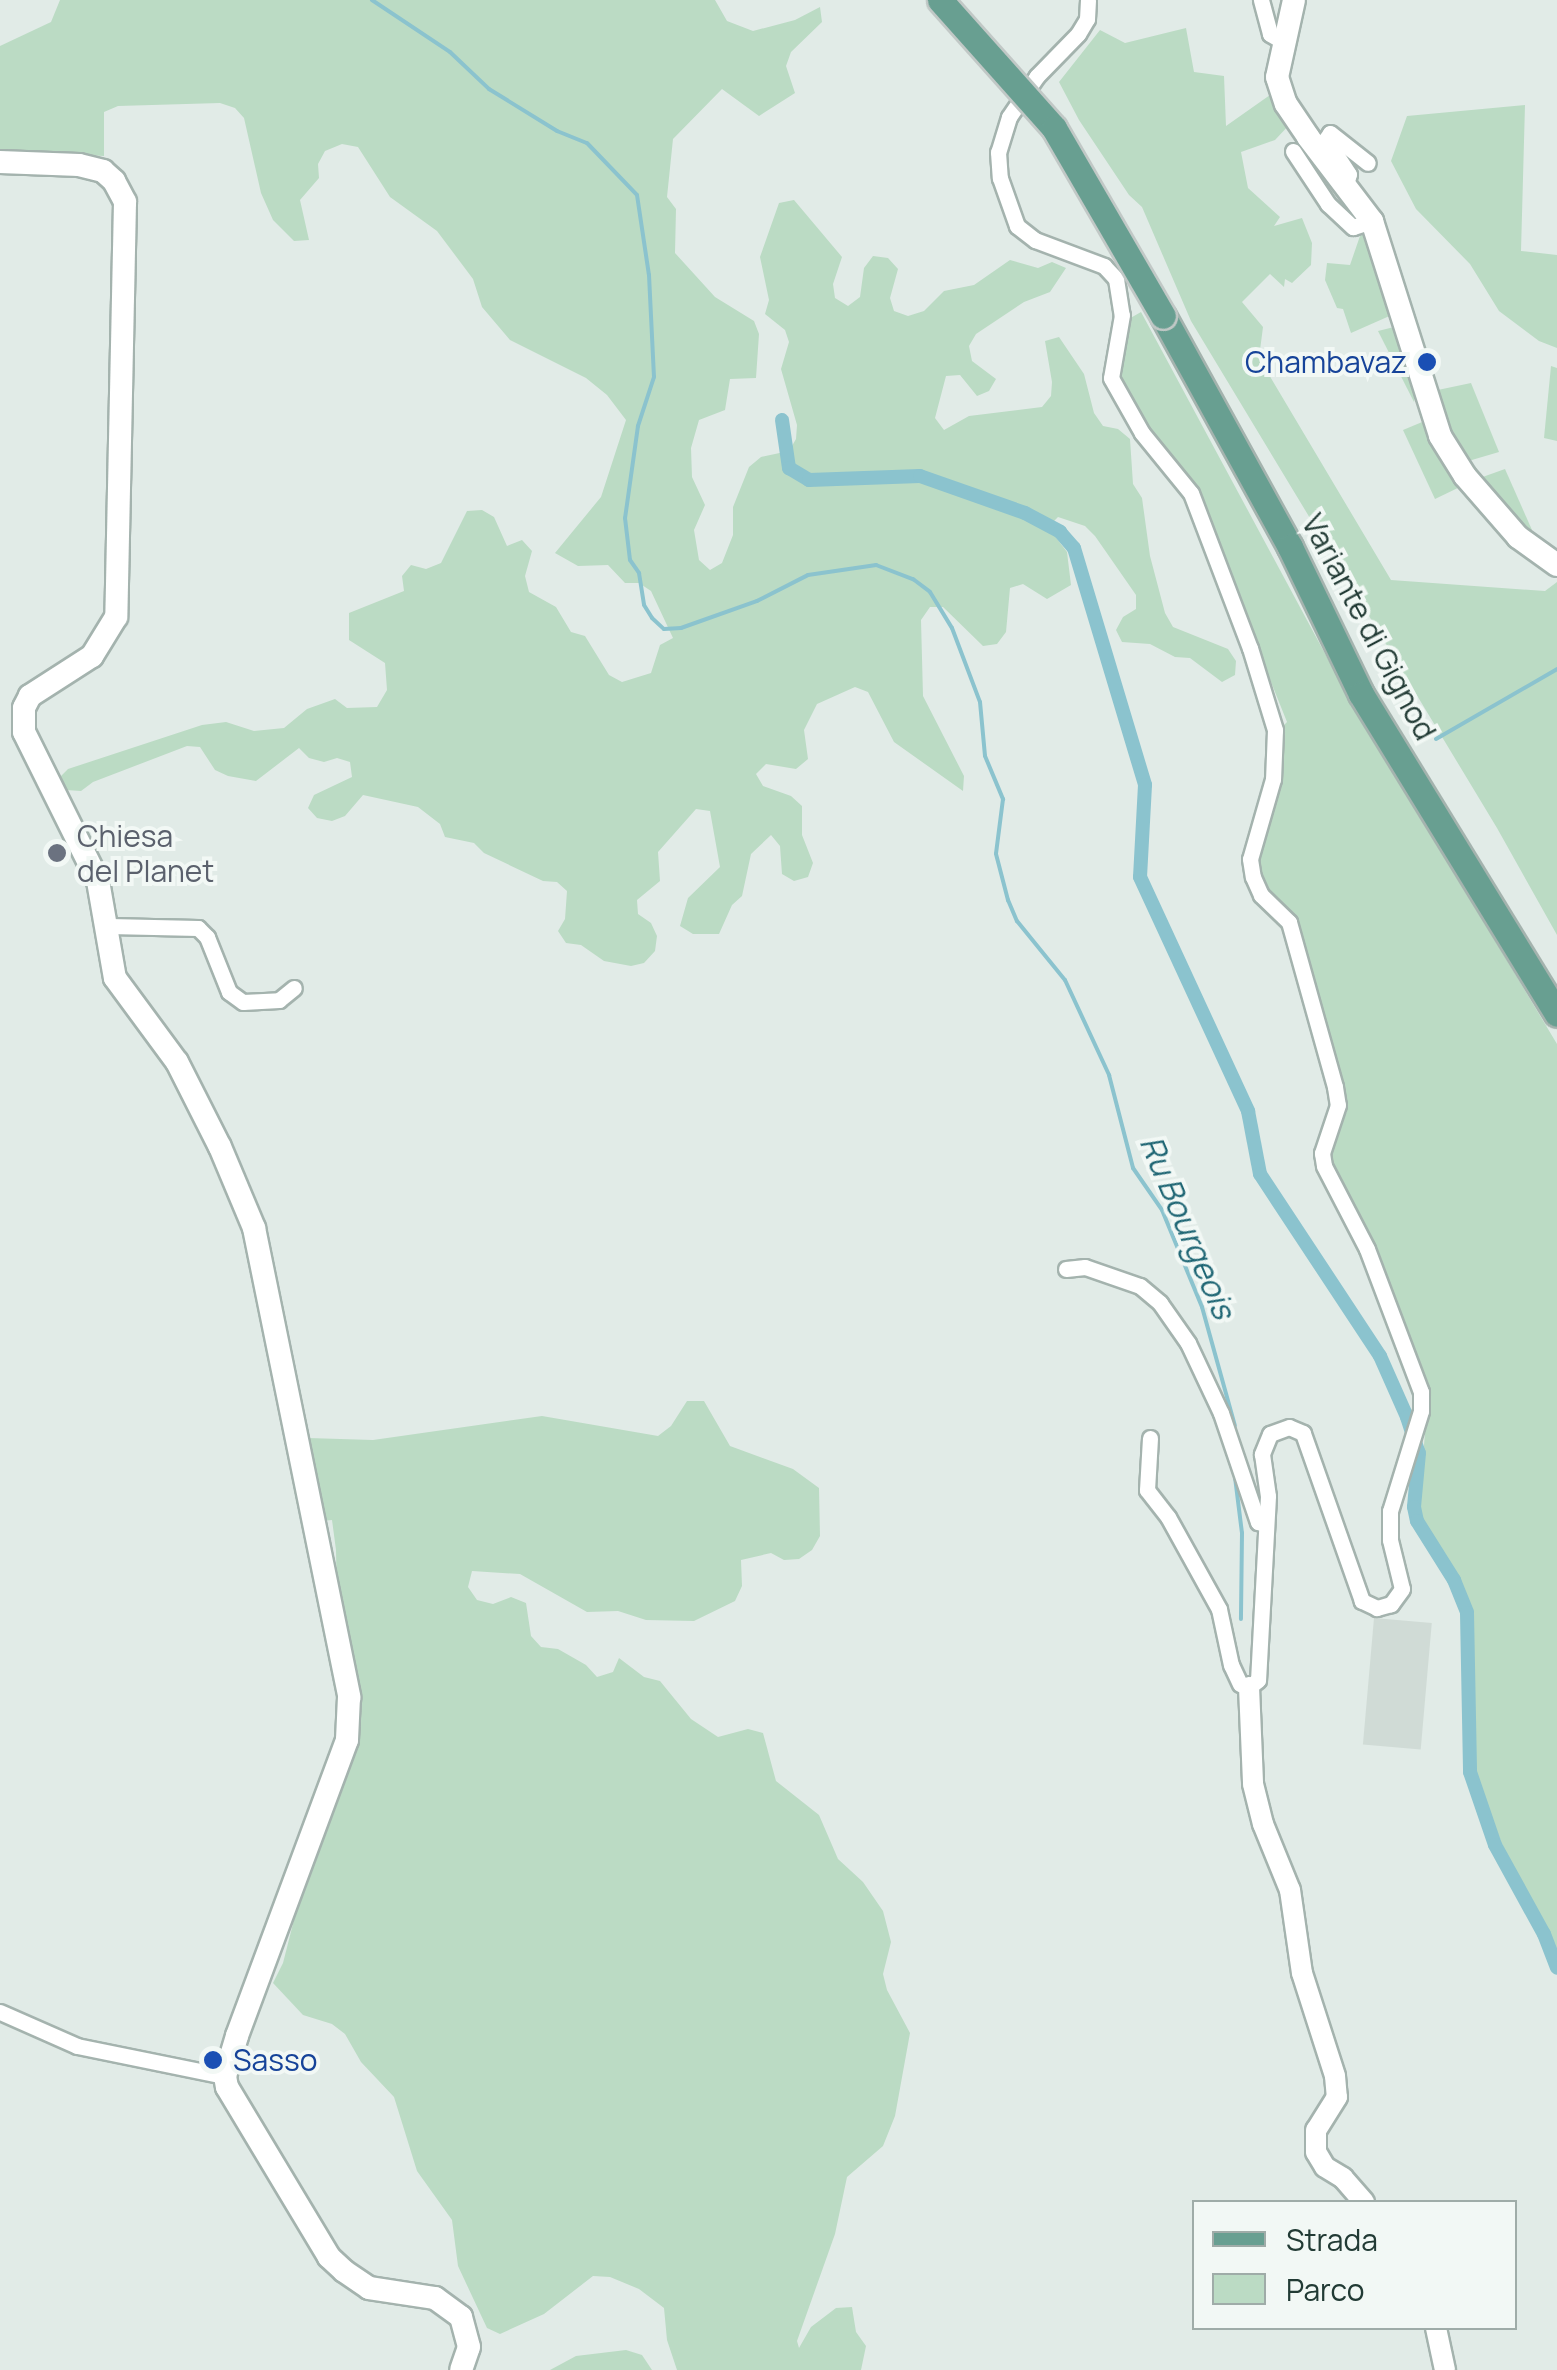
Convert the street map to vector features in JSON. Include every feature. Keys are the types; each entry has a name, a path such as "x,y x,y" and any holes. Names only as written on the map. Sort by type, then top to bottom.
{"main road":[{"name":"Variante di Gignod","path":"940,0 1054,128 1164,316 1290,548 1360,694 1557,1014"},
{"name":"Variante di Gignod","path":"954,0 1014,55 1068,119 1101,168 1132,228 1164,316"},
{"path":"1294,0 1277,77 1286,104 1372,222 1440,436 1465,476 1518,537 1557,566"},
{"path":"0,162 79,165 103,172 124,202 116,617 92,656 30,696 22,721 41,772 66,809 98,881 109,926 115,978 177,1062 220,1146 254,1228 349,1696 347,1740 225,2076 227,2087 329,2257 356,2282 384,2292 435,2298 461,2317 469,2346 461,2370"}],"street":[{"path":"1088,0 1087,18 1078,34 1036,76 1009,116 998,152 1000,178 1018,226 1035,240 1104,266 1116,278 1122,315 1111,378 1142,433 1190,493 1250,648 1277,750 1250,859 1253,877 1261,895 1289,922 1296,942 1338,1105 1322,1153 1324,1166 1367,1248 1418,1380 1421,1411 1390,1511 1390,1540 1402,1589 1391,1604 1376,1608 1362,1601 1303,1432 1289,1428 1270,1434 1262,1454 1268,1480 1258,1680 1249,1686"},
{"path":"1261,0 1270,34 1282,41"},
{"path":"1347,185 1349,174 1326,140 1330,132 1368,163"},
{"path":"1293,152 1328,204 1353,227 1372,222"},
{"path":"109,926 198,928 207,938 230,992 242,1002 279,1000 294,988"},
{"path":"1066,1270 1086,1268 1140,1286 1160,1303 1188,1344 1222,1413 1258,1522 1265,1524"},
{"path":"1150,1438 1145,1462 1147,1490 1204,1579 1225,1627 1235,1677 1249,1686"},
{"path":"1249,1686 1253,1784 1263,1824 1290,1890 1302,1974 1335,2076 1337,2097 1316,2130 1316,2152 1325,2167 1342,2178 1362,2200"},
{"path":"0,2012 77,2046 225,2076"},
{"path":"1436,2330 1445,2370"}],"shaded area":[{"path":"1374,1618 1432,1623 1421,1750 1363,1745"}],"green space":[{"path":"60,0 715,0 727,21 753,31 795,20 820,7 822,22 791,52 786,66 795,93 759,116 722,89 673,139 667,197 676,209 675,253 715,297 754,321 759,334 756,378 730,379 725,410 699,420 691,448 692,477 705,505 694,530 699,560 710,570 722,563 733,535 733,507 749,467 761,457 789,451 796,439 797,425 781,369 789,342 785,330 765,314 769,300 760,257 779,203 794,200 842,257 833,284 835,298 848,306 860,297 864,268 873,256 888,258 898,269 890,298 894,311 908,316 924,311 944,291 974,285 1010,260 1038,268 1052,262 1066,268 1050,292 1024,302 976,334 969,346 972,361 996,379 989,391 977,396 960,375 946,376 935,418 944,430 969,416 1042,407 1051,396 1052,382 1045,341 1059,337 1084,374 1094,413 1103,426 1118,429 1130,439 1133,484 1142,498 1150,556 1165,613 1173,627 1228,649 1236,661 1235,675 1222,682 1190,658 1175,657 1150,644 1122,642 1116,630 1123,617 1136,609 1136,595 1085,526 1058,517 1048,527 1067,552 1071,585 1047,599 1023,584 1010,588 1006,632 997,644 983,646 943,607 930,607 921,620 923,696 964,776 963,791 894,742 868,692 855,687 817,704 804,730 808,759 796,769 766,764 756,774 763,786 791,796 802,806 802,835 813,863 808,877 794,881 782,874 780,846 771,835 751,854 742,896 732,905 719,934 693,934 680,926 688,898 720,867 710,811 696,809 658,852 660,881 637,900 638,914 651,923 657,936 655,951 644,963 631,966 604,961 581,945 566,943 558,931 565,919 567,891 557,882 543,881 484,853 474,843 445,837 440,824 418,807 363,795 345,816 332,821 317,818 308,808 314,795 352,777 350,762 309,758 299,748 256,781 215,770 200,747 187,746 93,782 81,791 66,790 58,779 68,769 202,725 226,722 254,731 284,728 307,709 335,699 347,708 377,707 387,690 385,663 349,640 349,613 404,591 402,576 411,565 426,569 441,563 467,511 482,510 494,517 507,546 522,540 532,551 525,576 529,592 556,607 571,632 585,636 609,675 622,682 651,673 660,645 673,638 651,591 639,583 625,583 608,565 578,566 555,553 601,497 626,420 607,395 586,378 510,340 482,307 473,279 437,231 390,197 358,147 342,144 325,151 318,164 319,178 300,200 309,240 294,241 273,220 261,193 244,118 235,108 220,103 118,106 104,112 104,156 0,151 0,46 51,22"},
{"path":"1186,28 1194,72 1224,76 1226,126 1270,95 1291,123 1275,140 1241,152 1248,188 1280,217 1274,226 1302,218 1312,243 1311,265 1292,283 1285,279 1284,287 1270,274 1242,302 1263,327 1259,358 1391,580 1545,591 1557,582 1557,935 1497,828 1191,321 1142,207 1129,195 1079,120 1059,82 1100,30 1125,43"},
{"path":"1525,105 1521,251 1557,255 1557,348 1539,341 1499,311 1470,264 1416,209 1391,161 1407,116"},
{"path":"1366,233 1394,314 1351,333 1343,309 1337,308 1325,280 1327,263 1350,265 1360,236"},
{"path":"1141,312 1343,687 1557,1044 1557,1954 1514,1874 1474,1774 1470,1619 1453,1573 1418,1517 1429,1385 1329,1156 1333,1132 1347,1112 1344,1090 1296,919 1269,894 1255,856 1281,728 1287,722 1196,494 1181,466 1123,398 1118,380 1127,320"},
{"path":"1398,326 1416,393 1414,402 1378,331"},
{"path":"1551,366 1557,368 1557,441 1544,438"},
{"path":"1471,383 1499,452 1465,462 1447,431 1433,391"},
{"path":"1427,420 1464,485 1435,499 1403,430"},
{"path":"1505,469 1532,530 1530,533 1477,479"},
{"path":"687,1401 704,1401 730,1446 793,1469 819,1488 820,1536 812,1550 799,1559 784,1560 771,1553 741,1560 742,1586 735,1601 694,1621 646,1620 618,1611 587,1612 520,1574 472,1571 468,1587 477,1600 493,1604 511,1597 526,1603 531,1636 541,1647 558,1649 586,1665 597,1677 613,1672 619,1658 644,1677 660,1681 691,1719 718,1737 748,1729 763,1733 776,1781 819,1815 838,1859 863,1882 883,1911 891,1942 883,1974 887,1990 910,2033 895,2116 883,2146 847,2177 835,2234 797,2341 799,2348 811,2327 836,2308 852,2307 856,2332 866,2346 861,2370 677,2370 667,2340 664,2308 639,2289 610,2277 593,2276 544,2314 500,2334 487,2328 458,2266 452,2220 417,2171 394,2097 361,2062 345,2034 332,2024 303,2015 273,1983 283,1963 308,1865 340,1785 336,1550 332,1520 321,1521 306,1448 308,1438 373,1440 542,1416 658,1436 671,1426"},
{"path":"626,2350 642,2355 652,2370 550,2370 576,2356"}],"waterway":[{"name":"Ru Bourgeois","path":"372,0 450,52 489,89 557,131 587,143 637,195 649,275 654,377 638,426 625,518 630,560 639,573 644,605 652,618 664,629 681,628 757,601 808,575 876,565 913,579 930,592 952,628 980,702 985,756 1003,799 996,854 1008,900 1017,921 1065,980 1109,1075 1133,1168 1162,1210 1202,1307 1235,1426"},
{"path":"782,420 789,468 809,480 920,476 1025,513 1060,532 1074,548 1145,785 1140,877 1248,1111 1260,1174 1380,1356 1407,1417 1419,1453 1414,1507 1417,1521 1454,1580 1467,1613 1470,1772 1495,1845 1544,1934 1557,1968"},
{"path":"1436,739 1557,669"},
{"name":"Ru Bourgeois","path":"1235,1477 1242,1533 1241,1619"}],"place":[{"name":"Chambavaz","path":"1427,362"},
{"name":"Chiesa del Planet","path":"57,853"},
{"name":"Sasso","path":"213,2060"}]}
